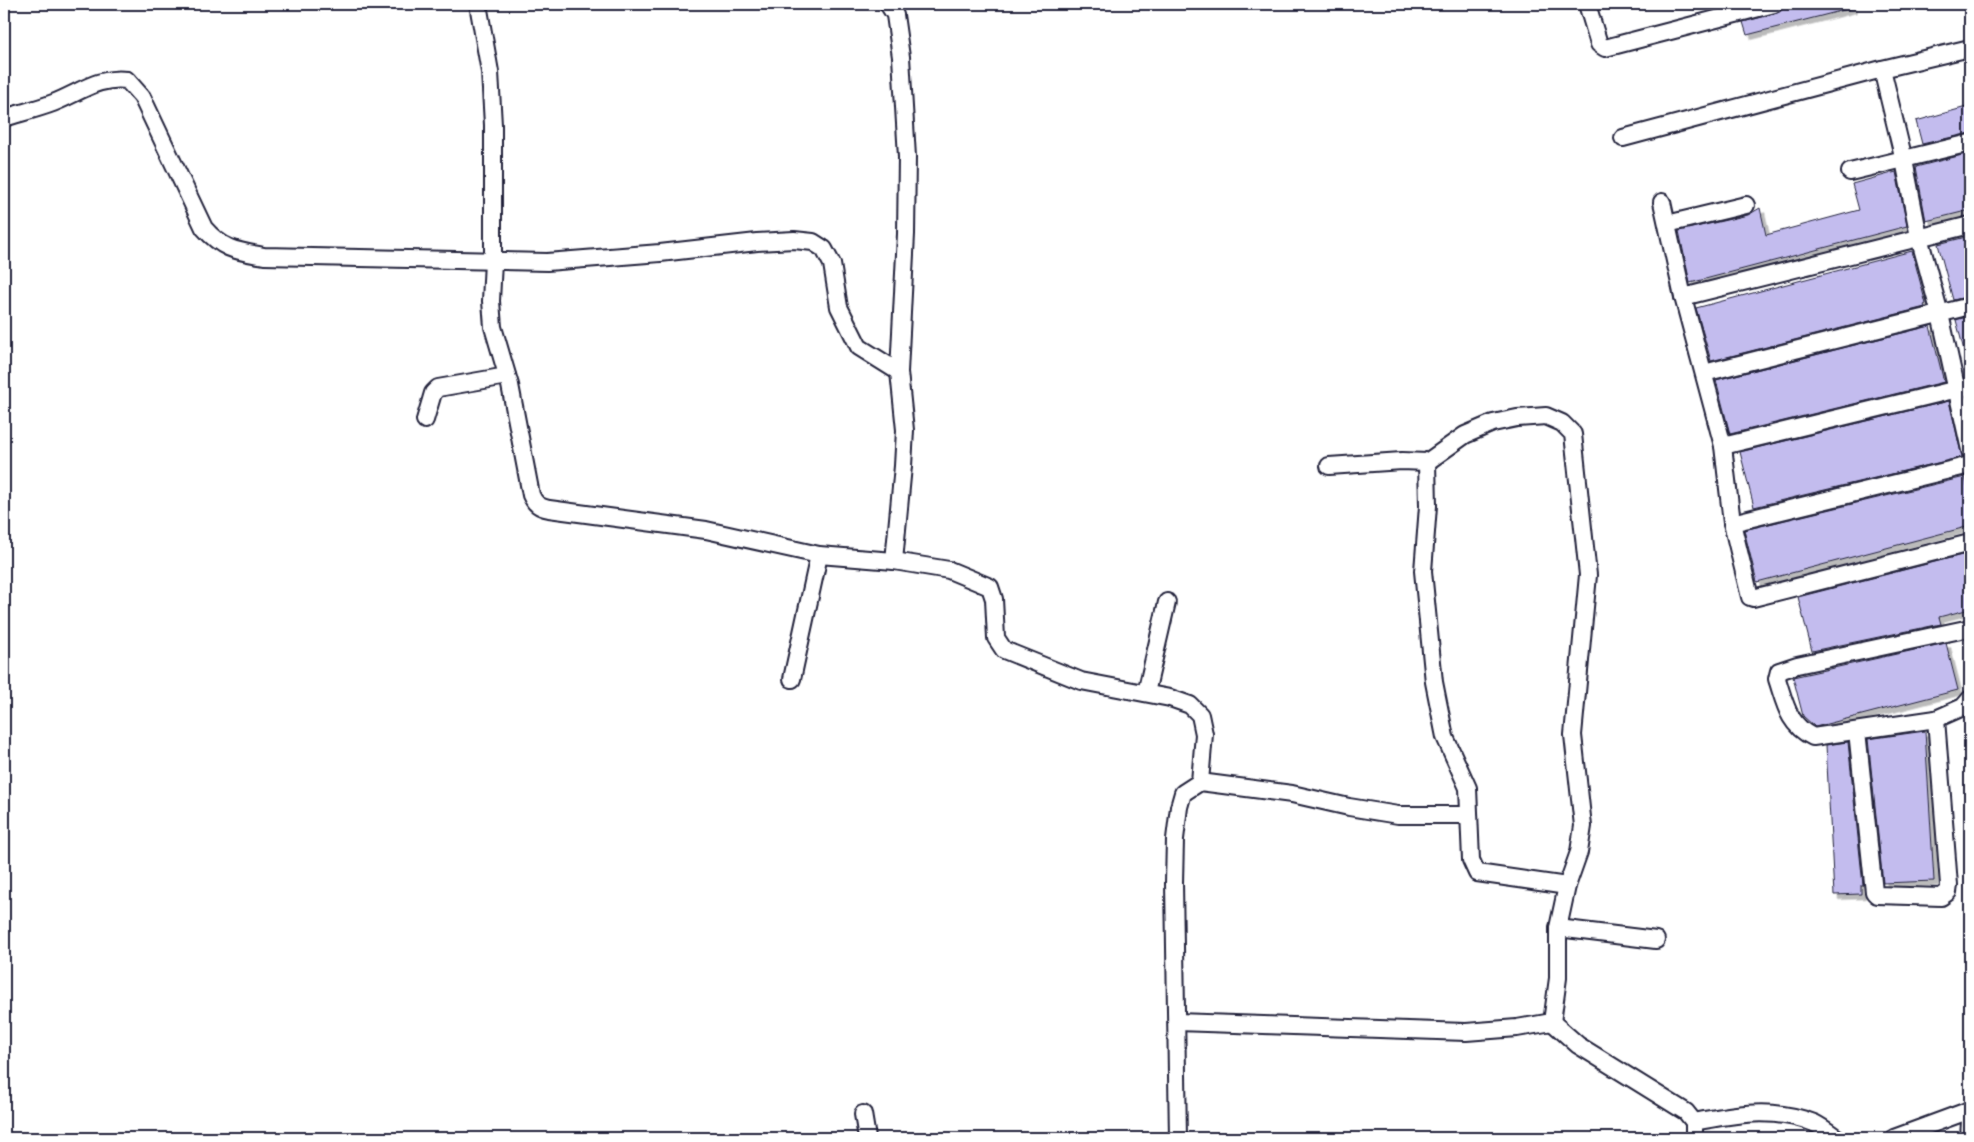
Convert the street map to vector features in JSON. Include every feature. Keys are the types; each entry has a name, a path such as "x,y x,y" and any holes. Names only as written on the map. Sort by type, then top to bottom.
{"street":[{"path":"478,4 490,72 493,125 493,261 491,301 493,326 507,376 531,495 539,507 706,530 819,555 894,561 949,570 990,587 994,599 996,638 1004,650 1081,681 1146,693 1190,705 1200,715 1204,734 1200,782"},
{"path":"888,4 895,15 901,57 907,157 906,234 899,372 905,430 904,466 894,561"},
{"path":"1587,4 1598,44 1605,48 1774,4"},
{"path":"1623,138 1882,69 1970,48"},
{"path":"1882,69 1904,160 1919,237 1963,388 1970,450"},
{"path":"4,118 54,103 93,84 116,78 128,80 142,97 204,228 215,240 233,250 264,256 547,262 660,253 757,242 794,240 813,242 824,249 832,264 839,307 859,347 899,372"},
{"path":"1850,172 1970,143"},
{"path":"1662,202 1683,297 1723,446 1732,523 1748,595 1754,598 1970,543"},
{"path":"1667,224 1746,205"},
{"path":"1683,297 1970,225"},
{"path":"1704,373 1970,306"},
{"path":"425,420 433,393 438,388 507,376"},
{"path":"1723,446 1963,388"},
{"path":"1329,466 1402,461 1427,462 1465,435 1504,420 1546,416 1562,423 1573,434 1588,575 1573,735 1583,826 1579,852 1567,886 1558,928 1558,978 1552,1022"},
{"path":"1427,462 1428,506 1423,571 1434,682 1445,736 1468,788 1471,860 1476,872 1567,886"},
{"path":"1732,523 1970,465"},
{"path":"792,679 819,555"},
{"path":"1146,693 1167,602"},
{"path":"1970,628 1797,665 1779,671 1777,679 1794,724 1802,732 1813,737 1936,719 1963,707 1970,699"},
{"path":"1858,731 1874,892 1877,895 1941,897 1948,892 1949,885 1936,719"},
{"path":"1178,1138 1174,883 1178,807 1183,793 1200,782 1292,794 1349,807 1398,815 1468,815"},
{"path":"1558,928 1656,940"},
{"path":"1177,1022 1466,1032 1517,1028 1552,1022"},
{"path":"1552,1022 1578,1045 1646,1088 1673,1102 1686,1112 1694,1130 1752,1112 1785,1115 1815,1124 1837,1138"},
{"path":"1894,1138 1970,1110"},
{"path":"863,1114 868,1138"},
{"path":"1969,1138 1970,1121"}],"building":[{"path":"1784,4 1851,4 1852,8 1747,35 1743,22 1777,13 1781,11"},
{"path":"1970,106 1970,133 1922,144 1916,121"},
{"path":"1970,153 1970,210 1926,221 1916,167"},
{"path":"1896,172 1907,226 1690,283 1679,231 1748,215 1760,208 1766,235 1859,210 1852,184"},
{"path":"1970,236 1970,296 1953,300 1938,244"},
{"path":"1912,251 1926,304 1924,305 1925,307 1711,361 1696,308"},
{"path":"1970,316 1970,357 1966,358 1956,320"},
{"path":"1930,326 1944,382 1730,434 1716,380"},
{"path":"1949,401 1962,457 1754,507 1740,452"},
{"path":"1965,477 1970,496 1970,526 1757,582 1744,530"},
{"path":"1970,553 1970,609 1939,617 1941,624 1812,651 1798,597"},
{"path":"1946,643 1958,690 1815,727 1803,716 1793,677"},
{"path":"1925,731 1934,881 1883,883 1868,739"},
{"path":"1848,742 1863,885 1861,885 1861,894 1834,895 1826,745"}]}
